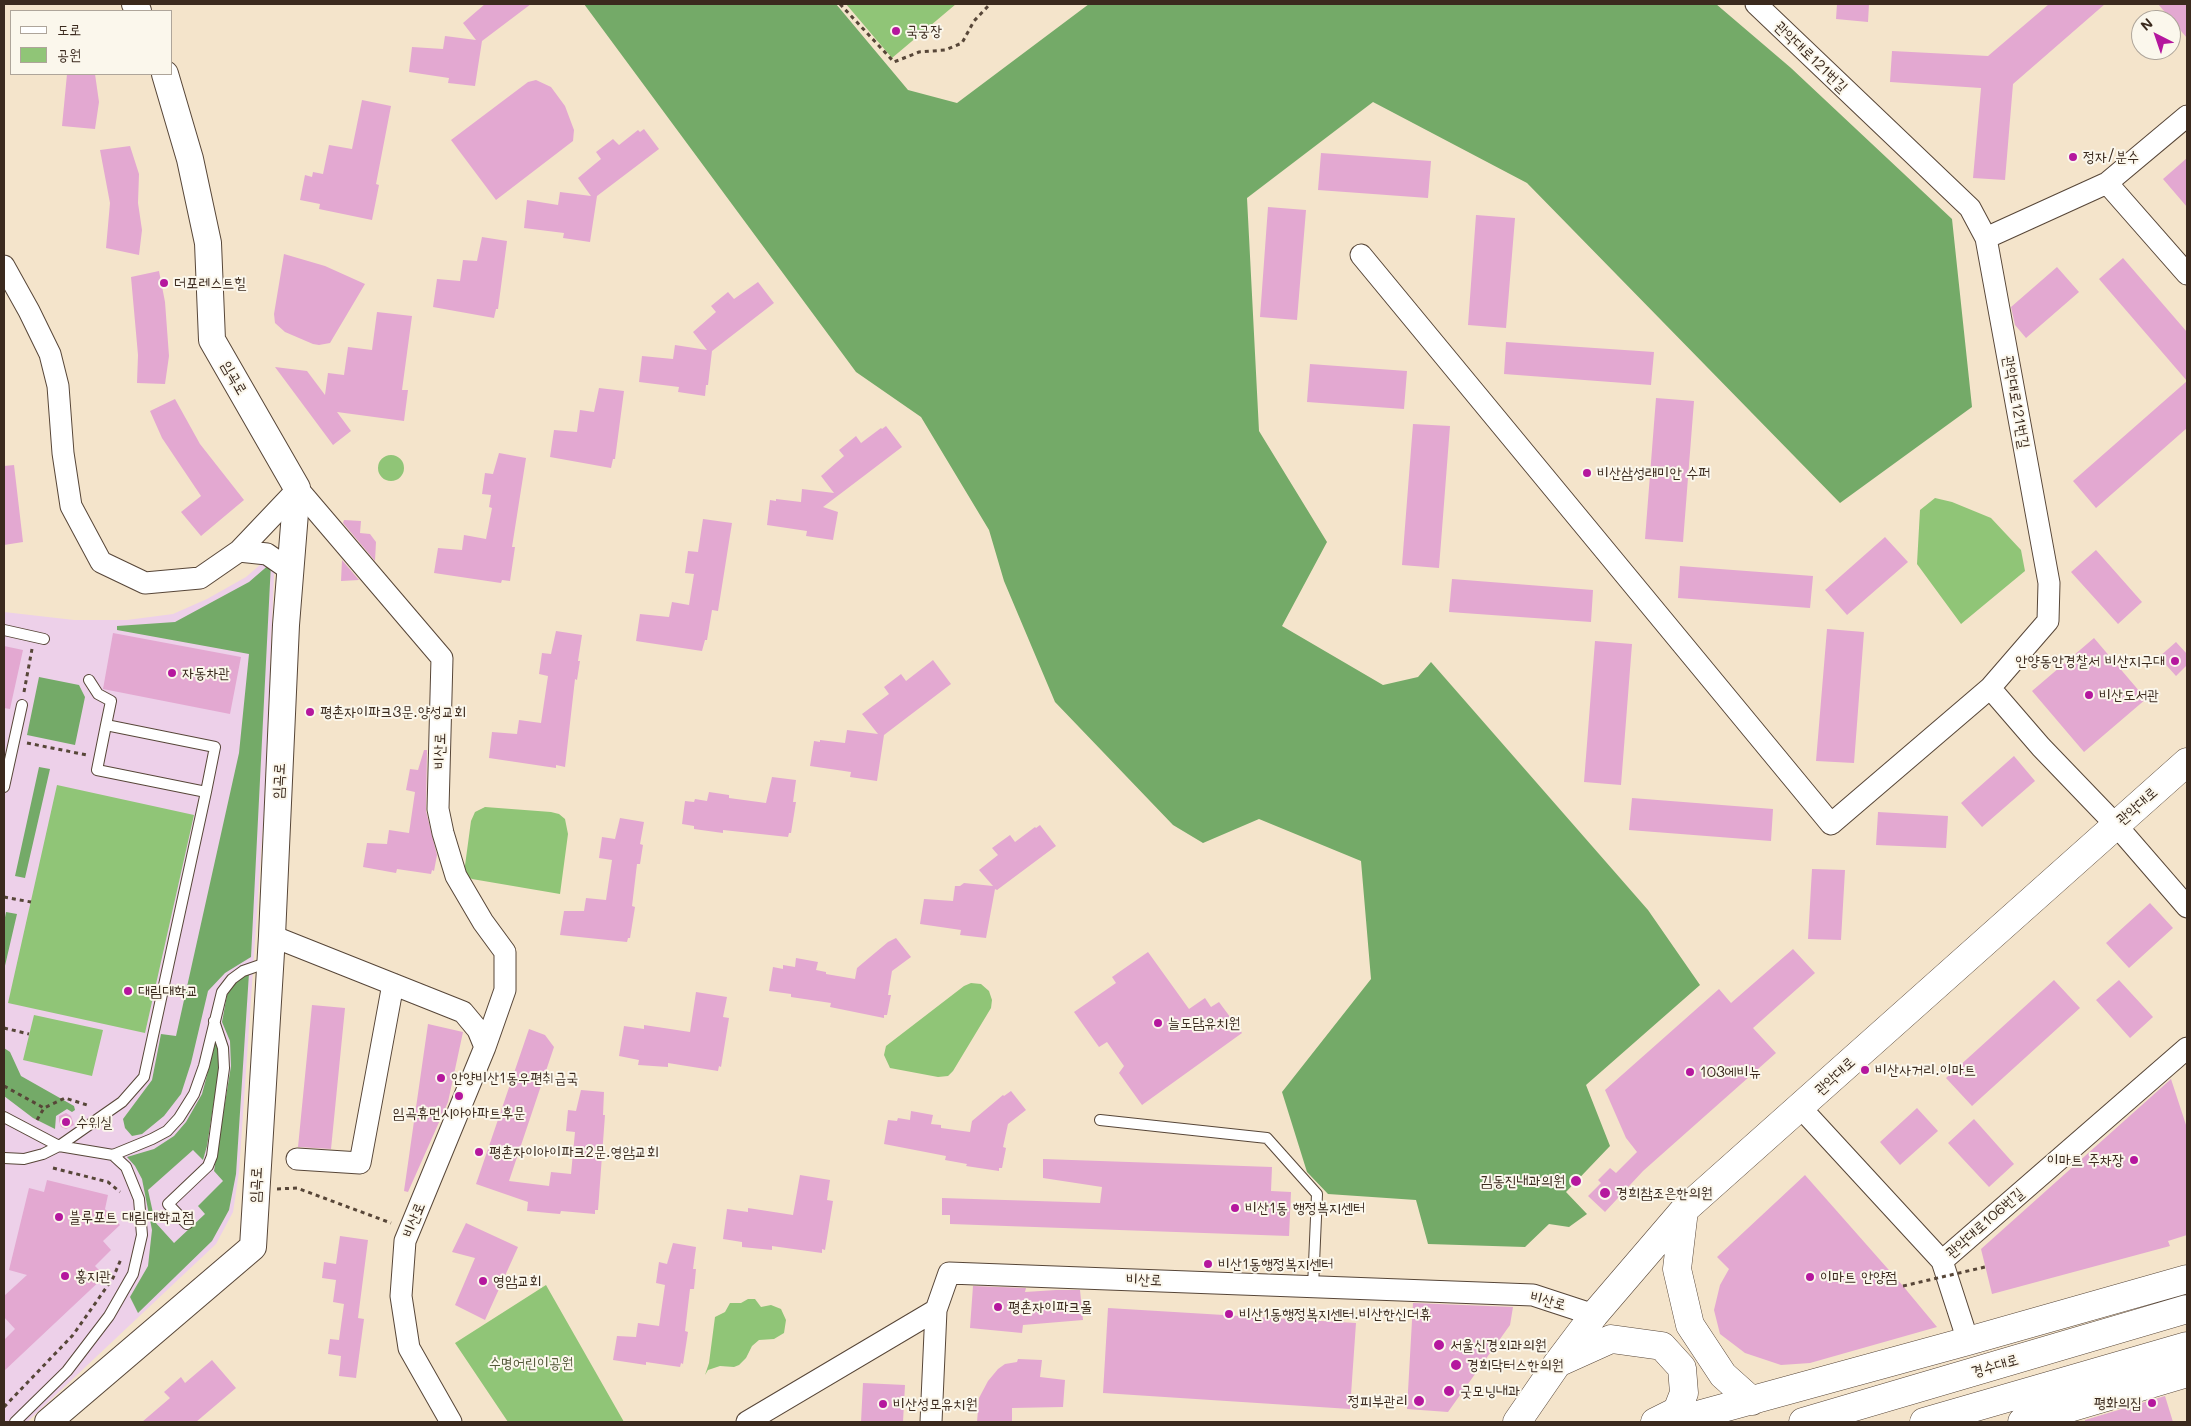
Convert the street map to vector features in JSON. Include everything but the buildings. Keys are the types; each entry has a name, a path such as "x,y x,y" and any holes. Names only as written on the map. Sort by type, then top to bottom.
{"main road":[{"name":"관악대로","path":"1517,1422 1594,1315 1684,1210 2187,762"},
{"path":"1684,1210 1677,1269 1690,1325 1723,1374 1752,1401"},
{"path":"1672,1422 1968,1341 2187,1278"},
{"name":"경수대로","path":"1803,1422 2187,1309"},
{"path":"1557,1364 1611,1339 1662,1346 1682,1368 1684,1393 1677,1411 1655,1422"},
{"path":"1924,1422 2187,1346"},
{"path":"2022,1422 2187,1373"},
{"path":"1708,1422 1752,1401"}],"street":[{"name":"관악대로121번길","path":"1361,255 1831,824 1990,688 2048,621 2049,583 1986,238 1970,208 1756,4"},
{"name":"임곡로","path":"48,1422 253,1247 272,936 290,570 297,490 212,340 208,243 190,159 165,75"},
{"path":"1986,238 2107,183 2187,116"},
{"path":"2107,183 2187,274"},
{"path":"4,266 50,354 58,386 62,453 71,506 101,562 145,583 200,578 239,551 297,490"},
{"name":"비산로","path":"297,490 442,658 438,809 443,833 456,876 483,922 505,952 506,990 485,1047 405,1241 401,1296 409,1348 451,1422"},
{"path":"239,551 266,554 290,570"},
{"path":"1990,688 2041,747 2116,825 2187,907"},
{"path":"272,936 463,1012 478,1030 485,1047"},
{"path":"298,1159 360,1162 393,984"},
{"name":"관악대로106번길","path":"1800,1107 1942,1261 2187,1048"},
{"path":"1942,1261 1968,1341"},
{"name":"비산로","path":"936,1310 949,1273 1533,1295 1594,1315"},
{"path":"747,1422 936,1310"},
{"path":"931,1422 936,1310"}],"lane":[{"path":"4,630 39,638"},
{"path":"89,680 98,694 111,701 96,770 206,792"},
{"path":"4,787 9,739 22,705"},
{"path":"4,1158 24,1159 43,1154 59,1146 122,1102 144,1077 215,748 106,725"},
{"path":"6,1116 59,1146 113,1155 152,1140 168,1131 180,1118 194,1094 201,1076 222,992 232,979 243,970 270,962"},
{"path":"187,1224 168,1204 208,1166 212,1156 224,1068 223,1048 214,1020"},
{"path":"1100,1120 1267,1138 1317,1194 1313,1287"},
{"path":"15,1422 67,1371 109,1316 133,1274 142,1235 139,1199 126,1167 113,1155"}],"path":[{"path":"840,4 894,62 919,52 945,50 962,43 974,22 990,4"},
{"path":"22,705 39,638"},
{"path":"9,739 99,757"},
{"path":"4,897 31,902"},
{"path":"4,1028 29,1034"},
{"path":"4,1086 44,1108 65,1098 87,1105"},
{"path":"53,1168 108,1182 120,1191 122,1200"},
{"path":"256,1191 297,1188 409,1230"},
{"path":"4,1407 73,1335 113,1278 122,1257"},
{"path":"1903,1286 1986,1267"}],"shaded area":[{"name":"대림대학교","path":"275,552 264,811 239,1172 233,1212 216,1244 27,1422 4,1422 4,612 74,620 127,620 173,614 207,599 246,577"}],"green space":[{"path":"584,4 836,4 908,90 957,103 1089,4 1716,4 1791,68 1952,219 1972,407 1840,503 1527,183 1373,102 1247,198 1259,431 1327,542 1282,626 1383,685 1418,677 1431,662 1648,910 1700,985 1586,1085 1610,1146 1566,1192 1587,1214 1569,1227 1549,1224 1525,1247 1428,1244 1416,1200 1328,1194 1307,1172 1282,1092 1371,979 1361,861 1259,819 1203,843 1173,825 1055,702 1004,581 989,530 921,417 856,372"},
{"name":"국궁장","path":"846,4 956,4 892,58"},
{"path":"391,455 401,458 404,468 401,478 391,481 381,478 378,468 381,458"},
{"path":"1935,498 1952,502 1991,518 2021,550 2025,571 1961,624 1917,564 1920,510"},
{"path":"271,563 251,957 225,973 208,991 191,1063 181,1094 164,1116 142,1134 132,1136 125,1128 123,1119 152,1080 161,1034 176,1036 239,753 249,654 117,630 117,626 175,622 249,582"},
{"path":"39,677 79,685 85,697 75,745 27,735"},
{"path":"39,767 50,769 25,878 15,876"},
{"path":"57,785 194,815 145,1033 8,1003"},
{"path":"485,807 551,812 559,814 565,819 568,834 560,894 472,879 465,875 471,821 475,812"},
{"path":"6,912 17,914 4,970 4,923"},
{"path":"249,973 236,1174 229,1210 212,1241 138,1313 130,1297 148,1266 152,1230 142,1179 135,1166 127,1157 154,1149 174,1136 186,1122 202,1094 216,1041 219,1052 219,1068 207,1146 203,1160 193,1150 148,1190 155,1222 174,1243 205,1214 198,1206 223,1181 214,1171 231,1066 230,1041 222,1022 227,995 235,983"},
{"path":"971,983 981,984 989,991 992,1000 991,1008 953,1071 948,1076 938,1077 890,1068 884,1055 886,1046 964,986"},
{"path":"34,1015 103,1030 92,1076 23,1060"},
{"path":"4,1048 10,1052 21,1076 74,1106 75,1110 72,1112 67,1109 56,1116 55,1129 33,1118 4,1096"},
{"name":"수명어린이공원","path":"546,1285 624,1422 508,1422 455,1343"},
{"path":"748,1299 755,1299 761,1307 771,1305 781,1309 786,1320 784,1333 774,1339 759,1340 752,1346 746,1358 739,1365 734,1367 720,1366 708,1370 705,1375 709,1363 715,1317 725,1312 730,1303 741,1303"}],"place":[{"name":"국궁장","path":"896,31"},
{"name":"정자/분수","path":"2073,157"},
{"name":"더포레스트힐","path":"164,283"},
{"name":"비산삼성래미안 수퍼","path":"1587,473"},
{"name":"안양동안경찰서 비산지구대","path":"2175,661"},
{"name":"자동차관","path":"172,673"},
{"name":"비산도서관","path":"2089,695"},
{"name":"평촌자이파크3문.양성교회","path":"310,712"},
{"name":"대림대학교","path":"128,991"},
{"name":"늘도담유치원","path":"1158,1023"},
{"name":"비산사거리.이마트","path":"1865,1070"},
{"name":"103에비뉴","path":"1690,1072"},
{"name":"안양비산1동우편취급국","path":"441,1078"},
{"name":"임곡휴먼시아아파트후문","path":"459,1096"},
{"name":"수위실","path":"66,1122"},
{"name":"평촌자이아이파크2문.영암교회","path":"479,1152"},
{"name":"이마트 주차장","path":"2134,1160"},
{"name":"김동진내과의원","path":"1576,1181"},
{"name":"경희참조은한의원","path":"1605,1193"},
{"name":"비산1동 행정복지센터","path":"1235,1208"},
{"name":"블루포트 대림대학교점","path":"59,1217"},
{"name":"비산1동행정복지센터","path":"1208,1264"},
{"name":"홍지관","path":"65,1276"},
{"name":"이마트 안양점","path":"1810,1277"},
{"name":"영암교회","path":"483,1281"},
{"name":"평촌자이파크몰","path":"998,1307"},
{"name":"비산1동행정복지센터.비산한신더휴","path":"1229,1314"},
{"name":"서울신경외과의원","path":"1439,1345"},
{"name":"경희닥터스한의원","path":"1456,1365"},
{"name":"굿모닝내과","path":"1449,1391"},
{"name":"정피부관리","path":"1419,1401"},
{"name":"평화의집","path":"2152,1403"},
{"name":"비산성모유치원","path":"883,1404"}]}
